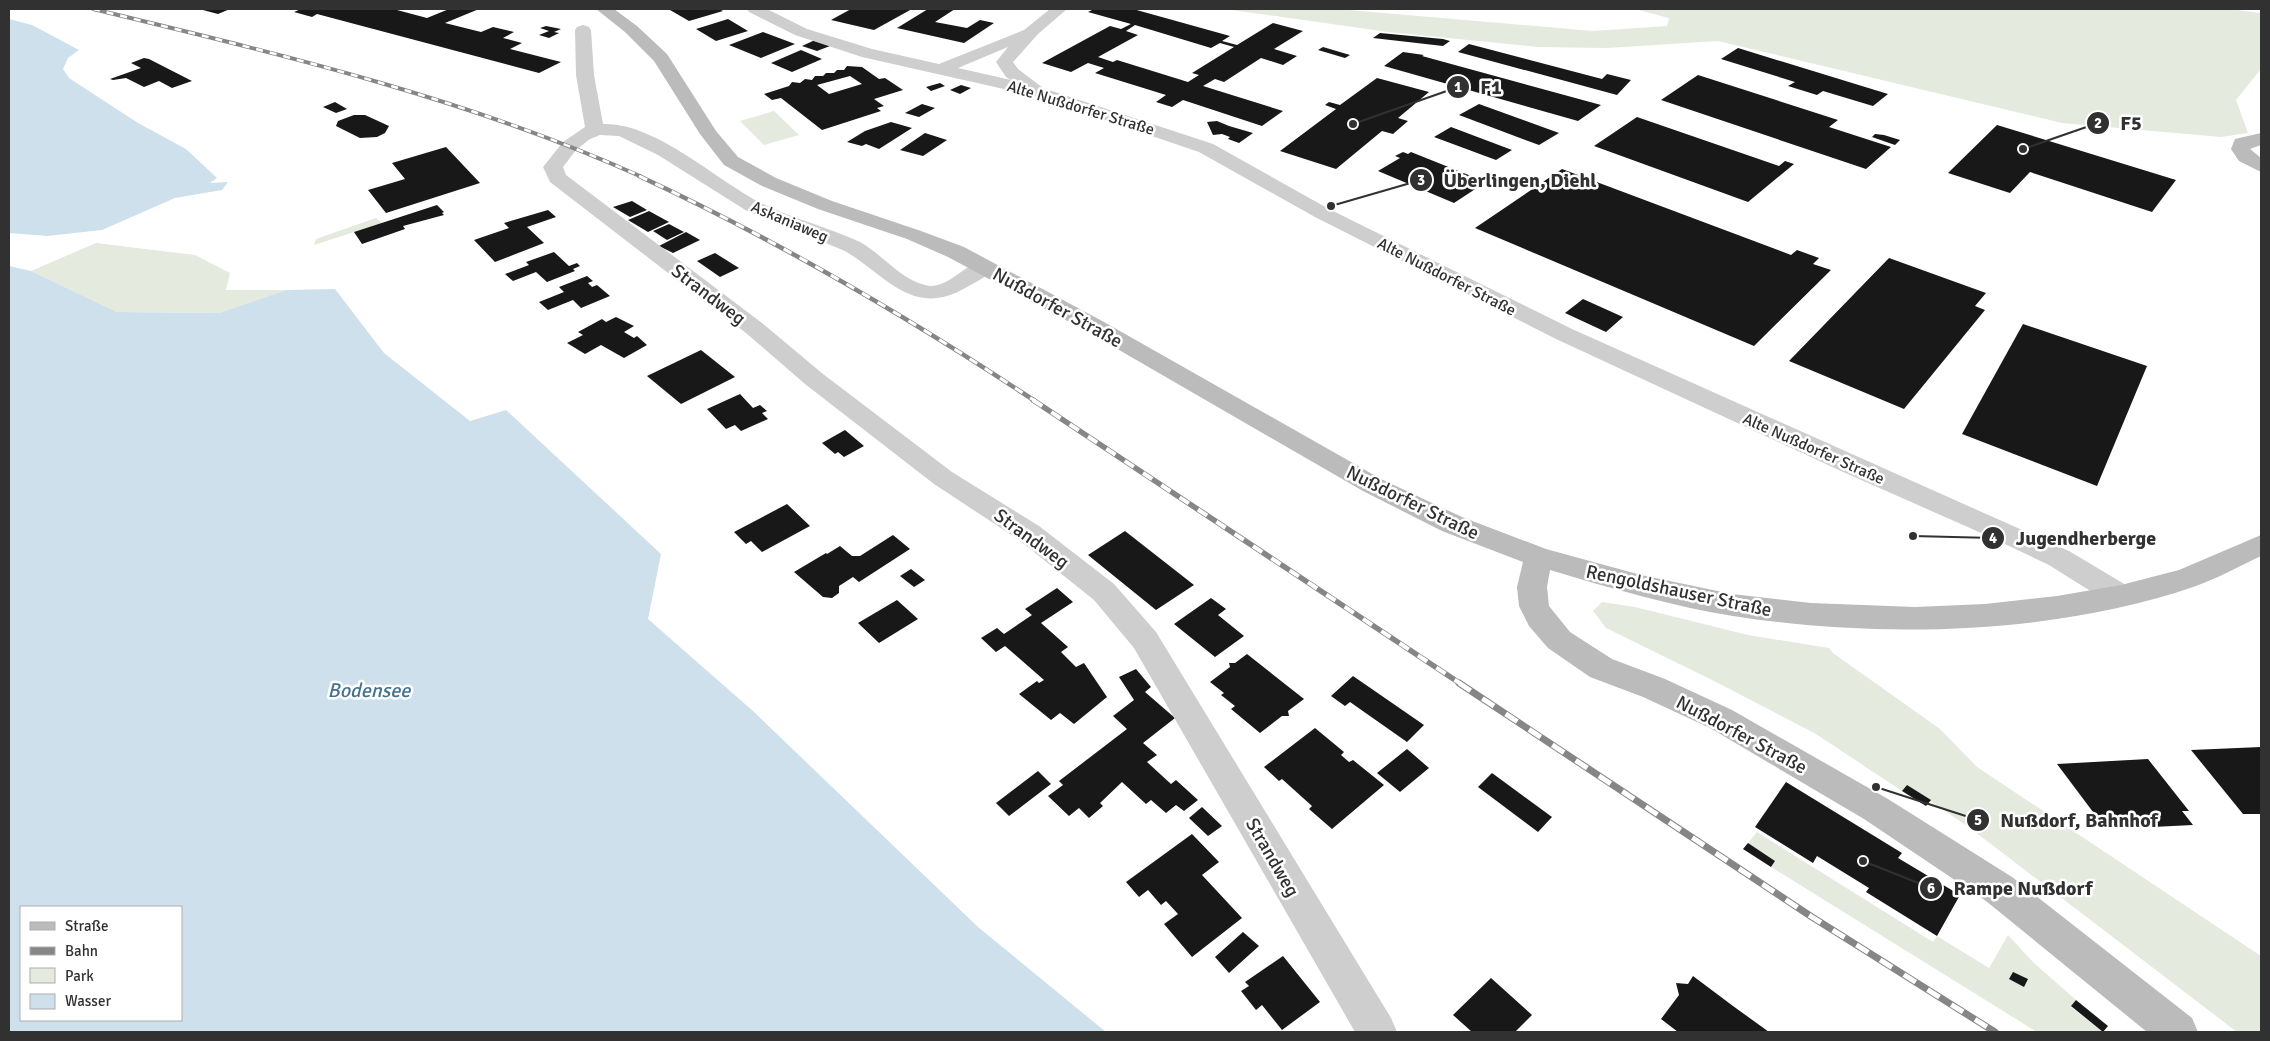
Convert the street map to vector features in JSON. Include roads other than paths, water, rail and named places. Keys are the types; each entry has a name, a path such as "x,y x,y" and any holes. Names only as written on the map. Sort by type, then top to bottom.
{"street":[{"name":"Nußdorfer Straße","path":"604,9 631,29 661,58 702,122 731,161 769,182 825,205 914,235 956,252 1096,326 1372,485 1452,524 1538,557 1532,587 1534,606 1540,618 1559,640 1601,668 1654,688 1721,719 1876,809 1999,889 2178,1032"},
{"name":"Alte Nußdorfer Straße","path":"755,9 801,32 871,53 1039,92 1206,148 1322,213 1564,334 1778,433 2007,533 2059,558 2122,596"},
{"path":"966,76 1004,62 1032,31 1059,9"},
{"path":"583,30 586,75 595,129"},
{"path":"940,70 1032,31"},
{"path":"1004,62 1012,74 1039,92"},
{"name":"Askaniaweg","path":"595,129 609,128 626,132 651,143 722,189 756,208 831,238 864,254 908,287 927,292 954,286 984,267"},
{"name":"Strandweg","path":"595,129 585,132 576,140 553,167 557,178 754,328 814,379 943,478 1029,533 1104,592 1145,640 1376,1032"},
{"path":"2261,139 2246,141 2242,143 2240,149 2246,157 2261,166"},
{"name":"Rengoldshauser Straße","path":"1538,557 1641,586 1714,601 1811,614 1915,618 1985,615 2057,608 2122,596 2187,578 2260,547"}],"water":[{"path":"9,19 32,25 79,50 68,58 63,69 69,78 138,123 186,149 217,178 210,183 228,182 222,190 175,198 102,230 47,236 9,233"},
{"name":"Bodensee","path":"9,266 31,271 117,312 219,313 286,290 335,289 384,353 470,421 506,410 661,554 648,619 753,711 978,927 1106,1032 9,1032"}],"railway":[{"path":"93,9 233,43 372,80 509,124 576,149 642,177"},
{"path":"639,176 741,226 841,281 939,339 1035,401"},
{"path":"1033,400 1461,684"},
{"path":"1459,683 1812,917 1995,1032"}],"place":[{"name":"F1","path":"1353,124"},
{"name":"F5","path":"2023,149"},
{"name":"Überlingen, Diehl","path":"1331,206"},
{"name":"Jugendherberge","path":"1913,536"},
{"name":"Nußdorf, Bahnhof","path":"1876,787"},
{"name":"Rampe Nußdorf","path":"1863,861"}]}
